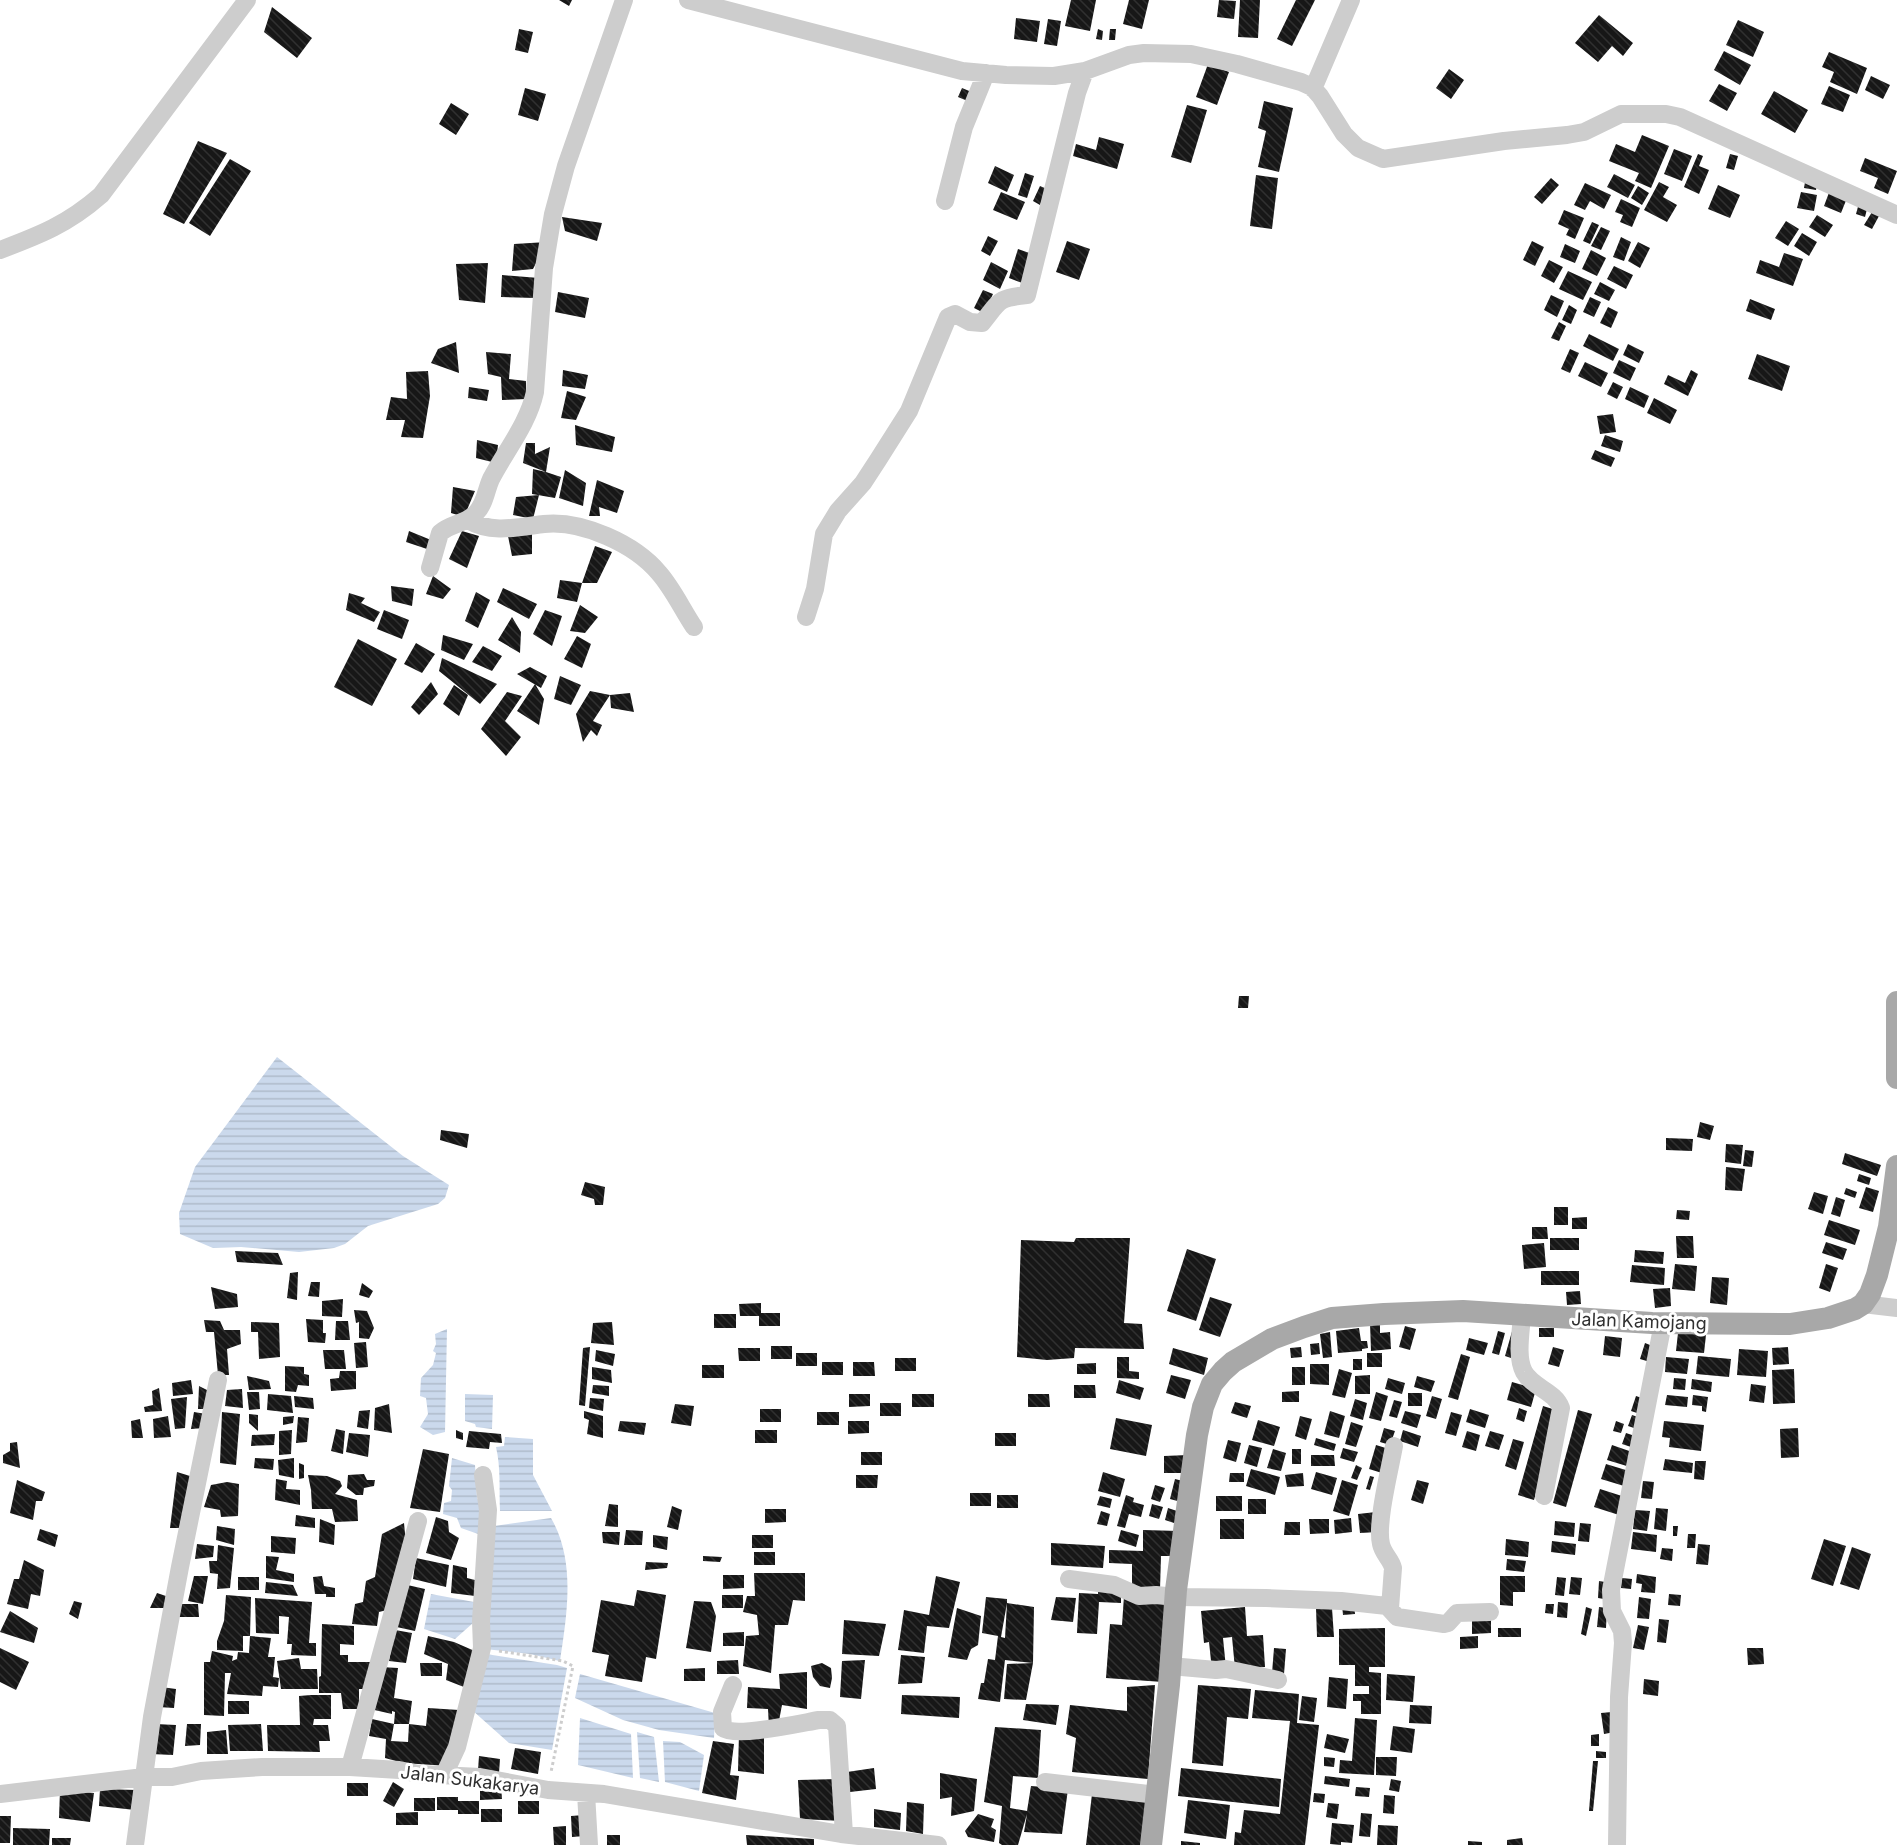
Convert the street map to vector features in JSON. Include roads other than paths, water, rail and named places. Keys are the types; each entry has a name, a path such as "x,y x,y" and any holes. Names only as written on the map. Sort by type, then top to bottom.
{"main road":[{"path":"1897,1002 1897,1077"},
{"path":"1863,1304 1877,1275 1889,1227 1897,1166"},
{"name":"Jalan Kamojang","path":"1151,1845 1176,1597 1197,1435 1212,1384 1233,1362 1272,1339 1332,1318 1342,1317 1463,1311 1663,1323 1771,1324 1813,1322 1847,1313 1863,1304"}],"street":[{"path":"0,250 49,231 84,210 101,195 247,0"},
{"path":"430,568 444,529 468,520 480,507 490,482 522,427 533,401 543,268 553,214 566,166 624,0"},
{"path":"688,0 962,71 1054,76 1085,71 1144,53 1191,54 1237,64 1301,82 1314,89 1344,134 1358,148 1383,159 1584,132 1621,114 1666,114 1680,117 1897,215"},
{"path":"1314,89 1351,0"},
{"path":"806,617 815,589 824,534 838,511 863,483 909,411 948,317 956,314 970,322 982,322 1001,300 1027,295 1077,93 1085,71"},
{"path":"945,201 964,127 986,73"},
{"path":"468,520 480,526 499,528 546,524 569,525 608,537 637,554 660,573 694,627"},
{"path":"1863,1304 1897,1308"},
{"path":"1522,1315 1520,1360 1524,1372 1559,1402 1561,1408 1544,1496"},
{"path":"1617,1845 1619,1697 1623,1643 1622,1631 1612,1611 1611,1590 1663,1323"},
{"path":"135,1845 164,1651 218,1380"},
{"path":"1390,1608 1394,1568 1383,1551 1379,1533 1394,1446"},
{"path":"444,1775 457,1747 482,1648 481,1621 489,1510 483,1475"},
{"path":"350,1767 418,1521"},
{"path":"1070,1579 1114,1584 1139,1596 1341,1601 1388,1606 1397,1617 1444,1624 1457,1614 1490,1612"},
{"path":"1170,1666 1226,1669 1278,1680"},
{"path":"733,1685 722,1713 723,1728 727,1732 743,1733 819,1720 830,1720 837,1726 844,1834"},
{"name":"Jalan Sukakarya","path":"0,1794 144,1777 172,1778 201,1771 262,1767 350,1767 480,1777 548,1790 604,1794 844,1834 931,1845"},
{"path":"1045,1782 1157,1795"},
{"path":"586,1793 589,1845"}],"water":[{"path":"277,1057 403,1156 449,1185 445,1198 438,1204 368,1226 345,1244 334,1248 299,1252 241,1247 213,1248 180,1234 179,1213 195,1167"},
{"path":"447,1329 445,1432 433,1435 420,1427 428,1414 426,1398 420,1396 421,1378 433,1365 436,1353 433,1351 436,1344 435,1334"},
{"path":"465,1394 493,1395 492,1429 476,1427 475,1424 465,1421"},
{"path":"505,1437 533,1439 533,1475 552,1511 500,1511 496,1447 504,1446"},
{"path":"452,1458 475,1465 477,1498 485,1511 481,1535 461,1528 457,1518 443,1514 444,1503 451,1501 452,1490 449,1486"},
{"path":"551,1518 559,1535 567,1570 567,1606 560,1661 530,1654 485,1649 494,1526"},
{"path":"431,1594 474,1602 473,1623 455,1639 424,1629"},
{"path":"486,1654 567,1668 552,1750 509,1743 472,1710"},
{"path":"580,1674 715,1713 714,1738 659,1730 623,1720 575,1698"},
{"path":"580,1718 631,1734 633,1778 578,1765"},
{"path":"637,1732 654,1737 659,1782 640,1778"},
{"path":"663,1741 680,1742 704,1755 699,1791 665,1782"}]}
